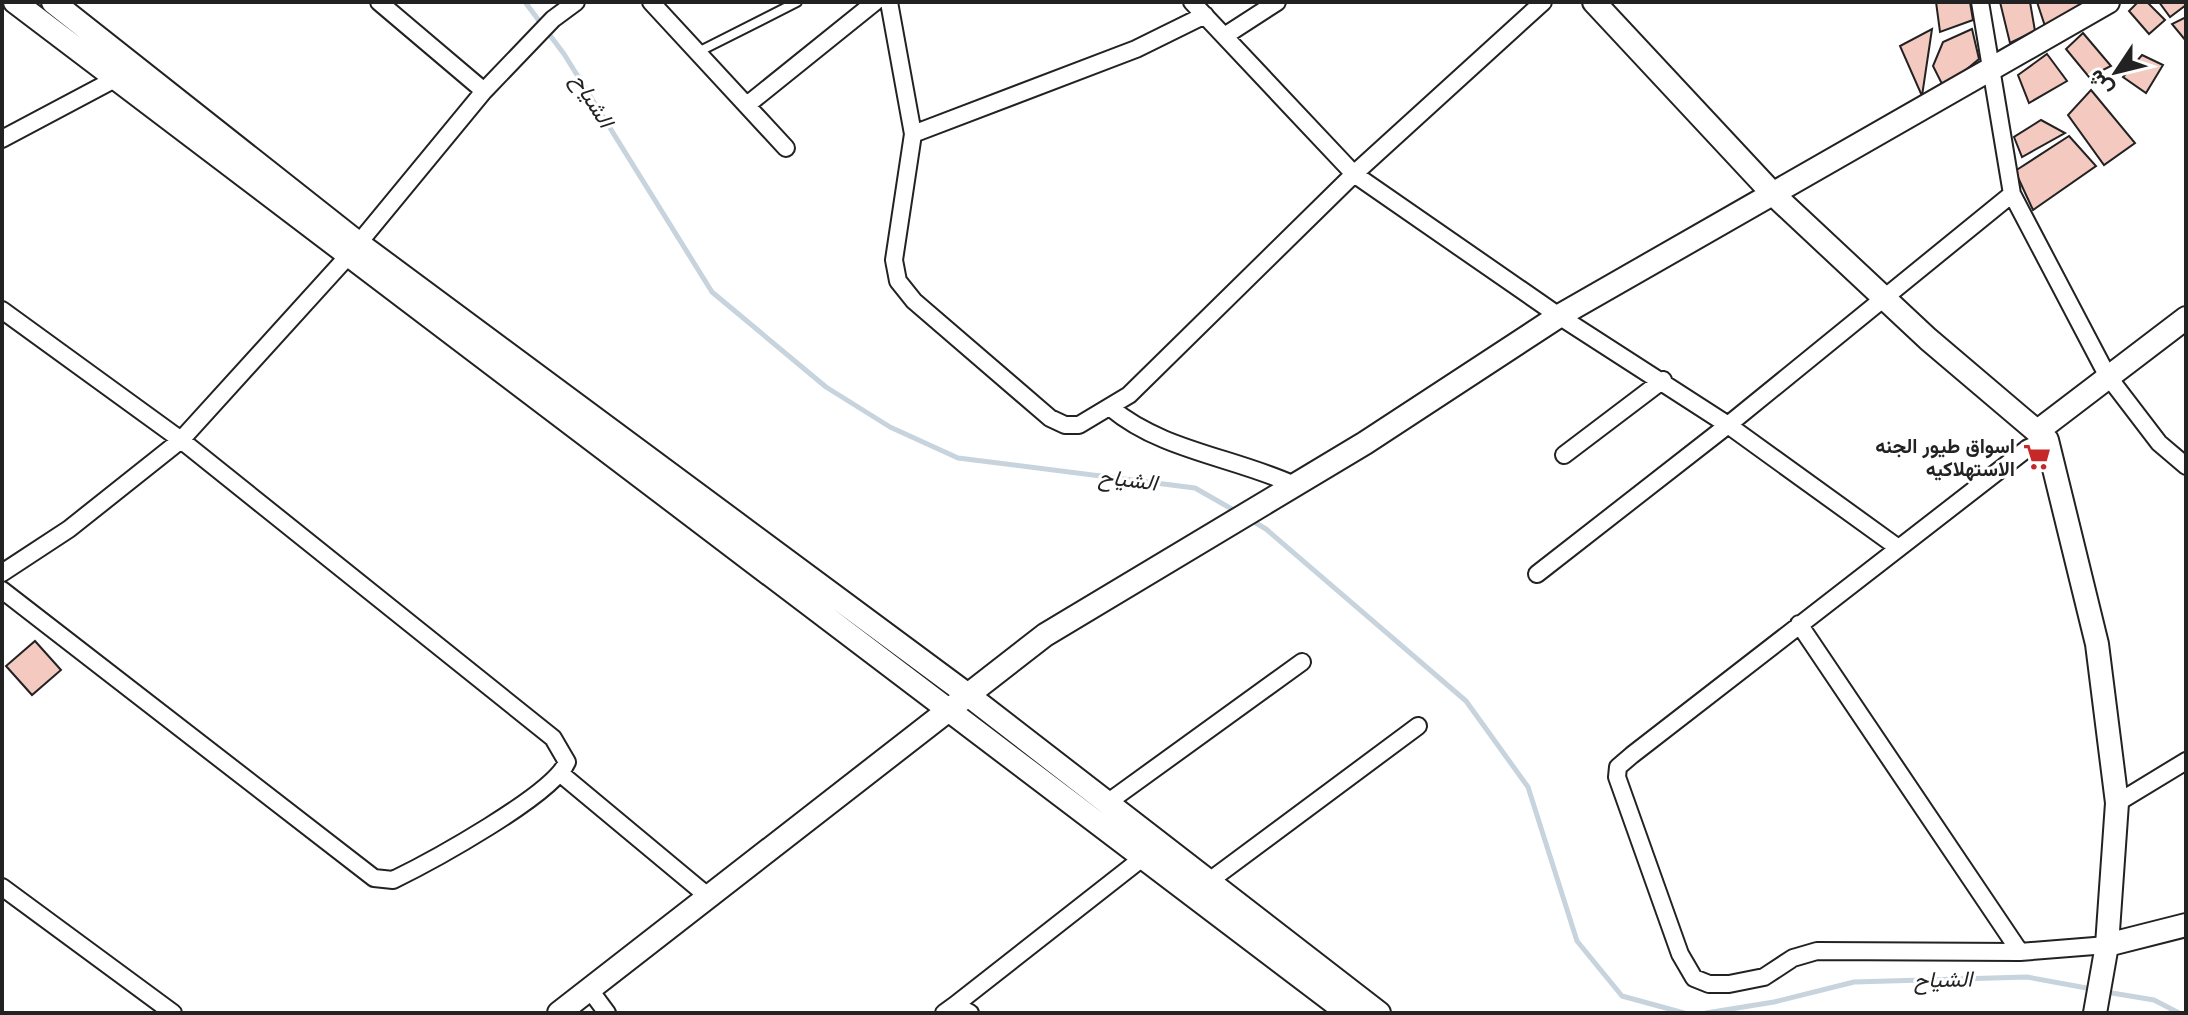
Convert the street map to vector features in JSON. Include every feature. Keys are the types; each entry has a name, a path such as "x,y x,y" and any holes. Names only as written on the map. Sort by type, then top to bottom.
{"main road":[{"path":"15,2 115,79 968,695 1379,1013"},
{"path":"53,2 353,250 948,712 1145,856 1348,1013"},
{"path":"1594,2 1774,195 2038,440 2097,644 2117,803 2106,954 2095,1013"},
{"path":"559,1013 1045,635 1443,395 1559,316 2108,2"},
{"path":"2038,440 2186,318"},
{"path":"2111,381 2186,333"},
{"path":"2106,954 2186,925"}],"street":[{"path":"379,2 484,91"},
{"path":"2,573 69,529 181,440 353,250 484,91 553,19 576,2"},
{"path":"651,2 786,148"},
{"path":"747,105 875,2"},
{"path":"889,2 913,134 894,260 903,288 1050,418 1065,425 1079,425 1111,408 1161,366 1354,174 1543,2"},
{"path":"1192,2 1354,174 1559,316 1663,380 1897,547"},
{"path":"1226,35 1277,2"},
{"path":"1980,2 2012,194 2111,381 2159,443 2186,466"},
{"path":"913,134 1125,54 1205,15"},
{"path":"2,139 115,79"},
{"path":"1537,574 1728,425 2012,194"},
{"path":"2,310 181,440 553,738 567,757 561,774 519,806 393,880 374,878 2,590"},
{"path":"1564,455 1663,380"},
{"path":"1111,408 1133,427 1153,437 1201,450 1292,484"},
{"path":"2038,440 1618,767 1617,777 1688,969 1694,978 1709,984 1729,984 1764,977 1793,958 1817,951 2106,954"},
{"path":"1799,624 2020,952"},
{"path":"1107,803 1302,662"},
{"path":"1208,882 1418,726"},
{"path":"2117,803 2186,761"},
{"path":"561,774 710,898"},
{"path":"956,1010 1145,856"},
{"path":"2,887 173,1013"},
{"path":"590,990 607,1013"}],"lane":[{"path":"696,53 797,2"}],"building":[{"path":"1936,2 1970,2 1973,20 1940,32"},
{"path":"2000,2 2030,2 2035,31 2010,43"},
{"path":"2037,2 2088,2 2045,26"},
{"path":"2138,2 2147,2 2165,20 2149,34 2129,11"},
{"path":"2159,2 2186,2 2186,5 2170,17"},
{"path":"2186,17 2186,41 2172,24"},
{"path":"1932,29 1922,96 1900,46"},
{"path":"1972,29 1979,59 1944,88 1933,66 1943,42"},
{"path":"2083,33 2111,66 2089,77 2066,49"},
{"path":"2047,54 2067,81 2029,103 2018,75"},
{"path":"2142,55 2163,65 2146,93 2123,77"},
{"path":"2091,90 2135,143 2104,165 2068,115"},
{"path":"2041,120 2065,133 2022,157 2014,137"},
{"path":"2069,136 2096,166 2033,210 2015,171"},
{"path":"35,641 61,670 32,695 6,666"}],"waterway":[{"name":"الشياح","path":"525,2 564,54 712,292 826,387 890,427 958,458 1195,488 1237,512"},
{"name":"الشياح","path":"1249,519 1266,529 1466,701 1528,787 1577,941 1622,996 1684,1013"},
{"name":"الشياح","path":"1706,1013 1774,1002 1854,982 2027,977 2092,989"},
{"name":"الشياح","path":"2106,992 2154,1000 2179,1013"}],"place":[{"name":"اسواق طيور الجنه الاستهلاكيه","path":"2037,457"}]}
